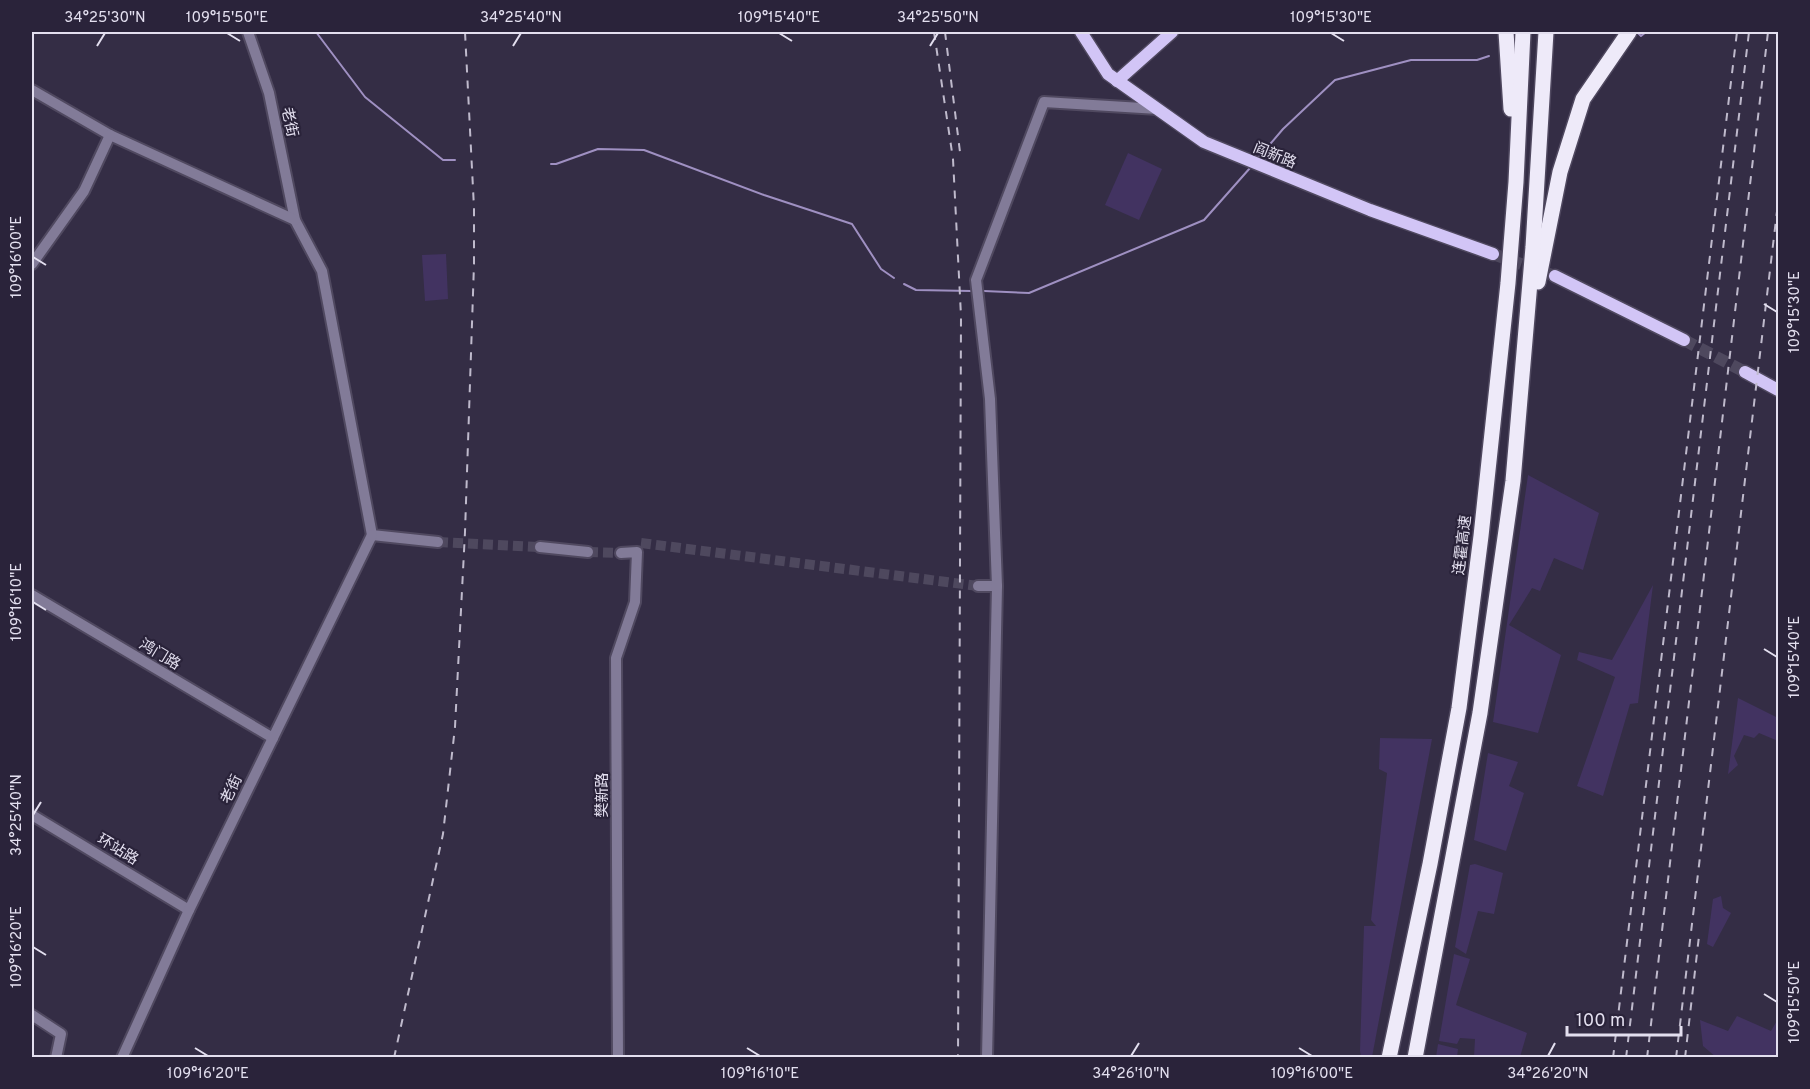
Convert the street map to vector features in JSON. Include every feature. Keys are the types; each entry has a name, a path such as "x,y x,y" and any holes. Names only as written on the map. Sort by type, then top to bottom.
{"highway":[{"path":"1506,32 1516,182"},
{"name":"连霍高速","path":"1389,1058 1431,864 1459,708 1498,384 1516,182 1523,32"},
{"path":"1415,1058 1480,713 1513,481 1533,247 1546,32"},
{"path":"1524,355 1560,172 1583,99 1629,32"}],"main road":[{"name":"阎新路","path":"1082,32 1108,74 1204,142 1370,210 1493,254"},
{"path":"1117,81 1172,32"},
{"path":"1555,276 1684,340"},
{"path":"1744,372 1779,390"}],"street":[{"name":"老街","path":"122,1058 189,910 372,535 322,271 295,220 268,93 248,32"},
{"path":"32,90 110,135 295,220"},
{"path":"987,1058 997,586 990,399 976,280 1044,102 1158,109"},
{"path":"32,264 84,191 110,135"},
{"path":"372,535 438,542"},
{"path":"540,547 588,552"},
{"name":"樊新路","path":"618,1058 616,658 635,602 639,548 621,553"},
{"path":"978,586 997,586"},
{"name":"鸿门路","path":"32,595 273,738"},
{"name":"环站路","path":"32,815 189,910"},
{"path":"32,1015 61,1034 56,1058"}],"shaded area":[{"path":"1128,153 1162,169 1139,220 1105,205"},
{"path":"446,254 448,299 425,301 422,255"},
{"path":"1528,475 1599,513 1583,570 1554,558 1540,591 1532,588 1509,625 1561,655 1538,733 1493,722"},
{"path":"1653,585 1638,703 1630,704 1603,796 1577,786 1615,677 1577,660 1579,652 1612,660"},
{"path":"1738,698 1778,718 1778,741 1759,733 1754,738 1744,735 1734,756 1738,765 1728,774"},
{"path":"1380,738 1432,739 1372,1057 1361,1057 1364,926 1376,926 1371,920 1387,773 1379,769"},
{"path":"1488,753 1518,762 1509,786 1524,793 1506,851 1474,840"},
{"path":"1475,864 1503,873 1494,914 1478,911 1466,954 1455,947 1470,865"},
{"path":"1721,896 1723,908 1731,913 1713,947 1707,944 1713,899"},
{"path":"1454,954 1470,959 1456,1005 1527,1033 1520,1057 1474,1057 1475,1039 1460,1038 1457,1044 1439,1041"},
{"path":"1737,1016 1771,1031 1778,1019 1778,1057 1716,1057 1703,1046 1700,1020 1728,1031"},
{"path":"1438,1044 1458,1049 1457,1057 1436,1057"}],"waterway":[{"path":"316,32 365,97 443,160 455,160"},
{"path":"1560,33 1564,32"},
{"path":"1638,33 1641,36 1646,32"},
{"path":"1259,157 1283,129 1335,80 1411,60 1477,60 1489,56"},
{"path":"551,164 598,149 644,150 764,195 852,224 881,269 894,278"},
{"path":"984,291 1029,293 1204,220 1250,168"},
{"path":"904,284 916,290 971,291"}],"tunnel":[{"path":"1493,254 1555,276"},
{"path":"1684,340 1745,372"},
{"path":"438,542 540,547"},
{"path":"641,543 978,586"},
{"path":"588,552 621,553"}],"railway":[{"path":"394,1058 443,834 455,727 465,532 474,264 474,208 465,32"},
{"path":"934,32 953,159 961,316 958,1058"},
{"path":"945,32 960,152"},
{"path":"1613,1058 1737,32"},
{"path":"1626,1058 1749,32"},
{"path":"1647,1058 1768,32"},
{"path":"1676,1058 1778,203"},
{"path":"1685,1058 1699,936"}]}
